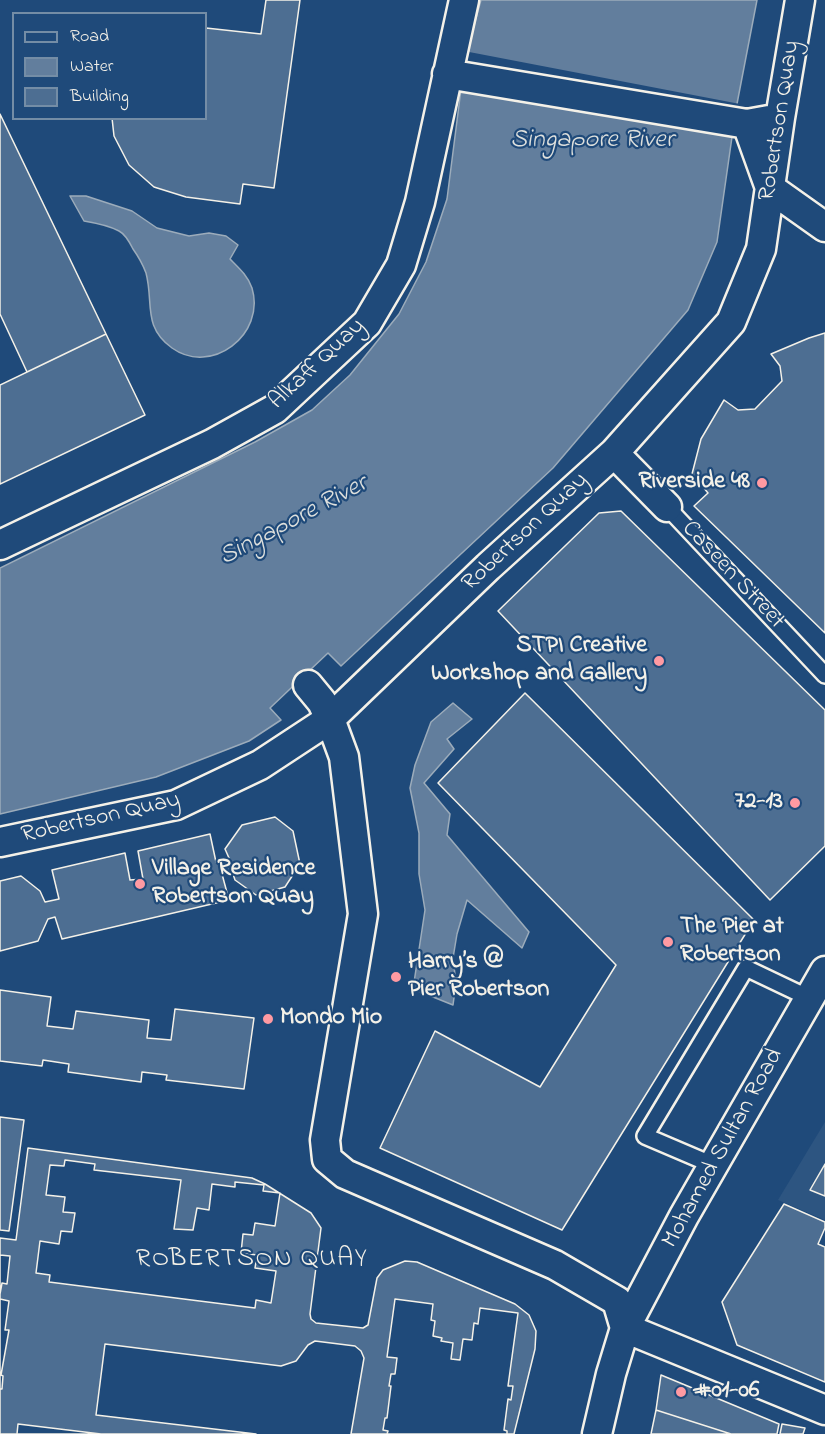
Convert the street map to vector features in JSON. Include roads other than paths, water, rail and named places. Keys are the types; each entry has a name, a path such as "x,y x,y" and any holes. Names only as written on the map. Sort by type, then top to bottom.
{"street":[{"name":"Alkaff Quay","path":"0,545 212,444 275,409 367,323 401,266 420,202 464,0"},
{"name":"Robertson Quay","path":"0,842 176,805 260,765 330,719 488,567 614,453 731,322 761,249 800,0"},
{"path":"447,74 747,124 780,118"},
{"path":"747,124 770,188 825,227"},
{"name":"Caseen Street","path":"614,453 667,507"},
{"path":"308,685 322,702 344,758 363,914 325,1140 327,1159 345,1174 564,1270 617,1301 625,1328 825,1410"},
{"name":"Mohamed Sultan Road","path":"597,1434 625,1328 684,1216 825,971"}],"lane":[{"name":"Caseen Street","path":"667,507 825,675"},
{"path":"713,1165 645,1136 746,968 809,998"}],"water":[{"name":"Singapore River","path":"481,0 757,0 736,109 717,242 688,310 553,468 341,666 328,653 270,708 281,720 249,741 156,777 0,814 0,568 255,442 312,410 350,375 399,314 426,262 447,199 465,58"},
{"path":"70,196 86,196 132,211 157,228 189,236 209,233 226,236 238,245 230,259 243,272 250,284 254,305 251,321 243,335 232,346 218,354 203,357 187,355 172,348 156,331 151,314 146,273 127,239 115,229 84,221"},
{"path":"453,703 472,719 447,739 454,749 424,783 450,814 447,835 529,932 522,948 467,900 453,958 456,983 453,1005 413,989 425,910 419,874 419,833 410,788 415,765 431,722"}],"place":[{"name":"Riverside 48","path":"762,483"},
{"name":"STPI Creative Workshop and Gallery","path":"659,661"},
{"name":"72-13","path":"795,803"},
{"name":"Village Residence Robertson Quay","path":"140,884"},
{"name":"The Pier at Robertson","path":"668,942"},
{"name":"Harry’s @ Pier Robertson","path":"396,977"},
{"name":"Mondo Mio","path":"268,1019"},
{"name":"#01-06","path":"681,1392"}],"district":[{"name":"ROBERTSON QUAY","path":"252,1261"}]}
